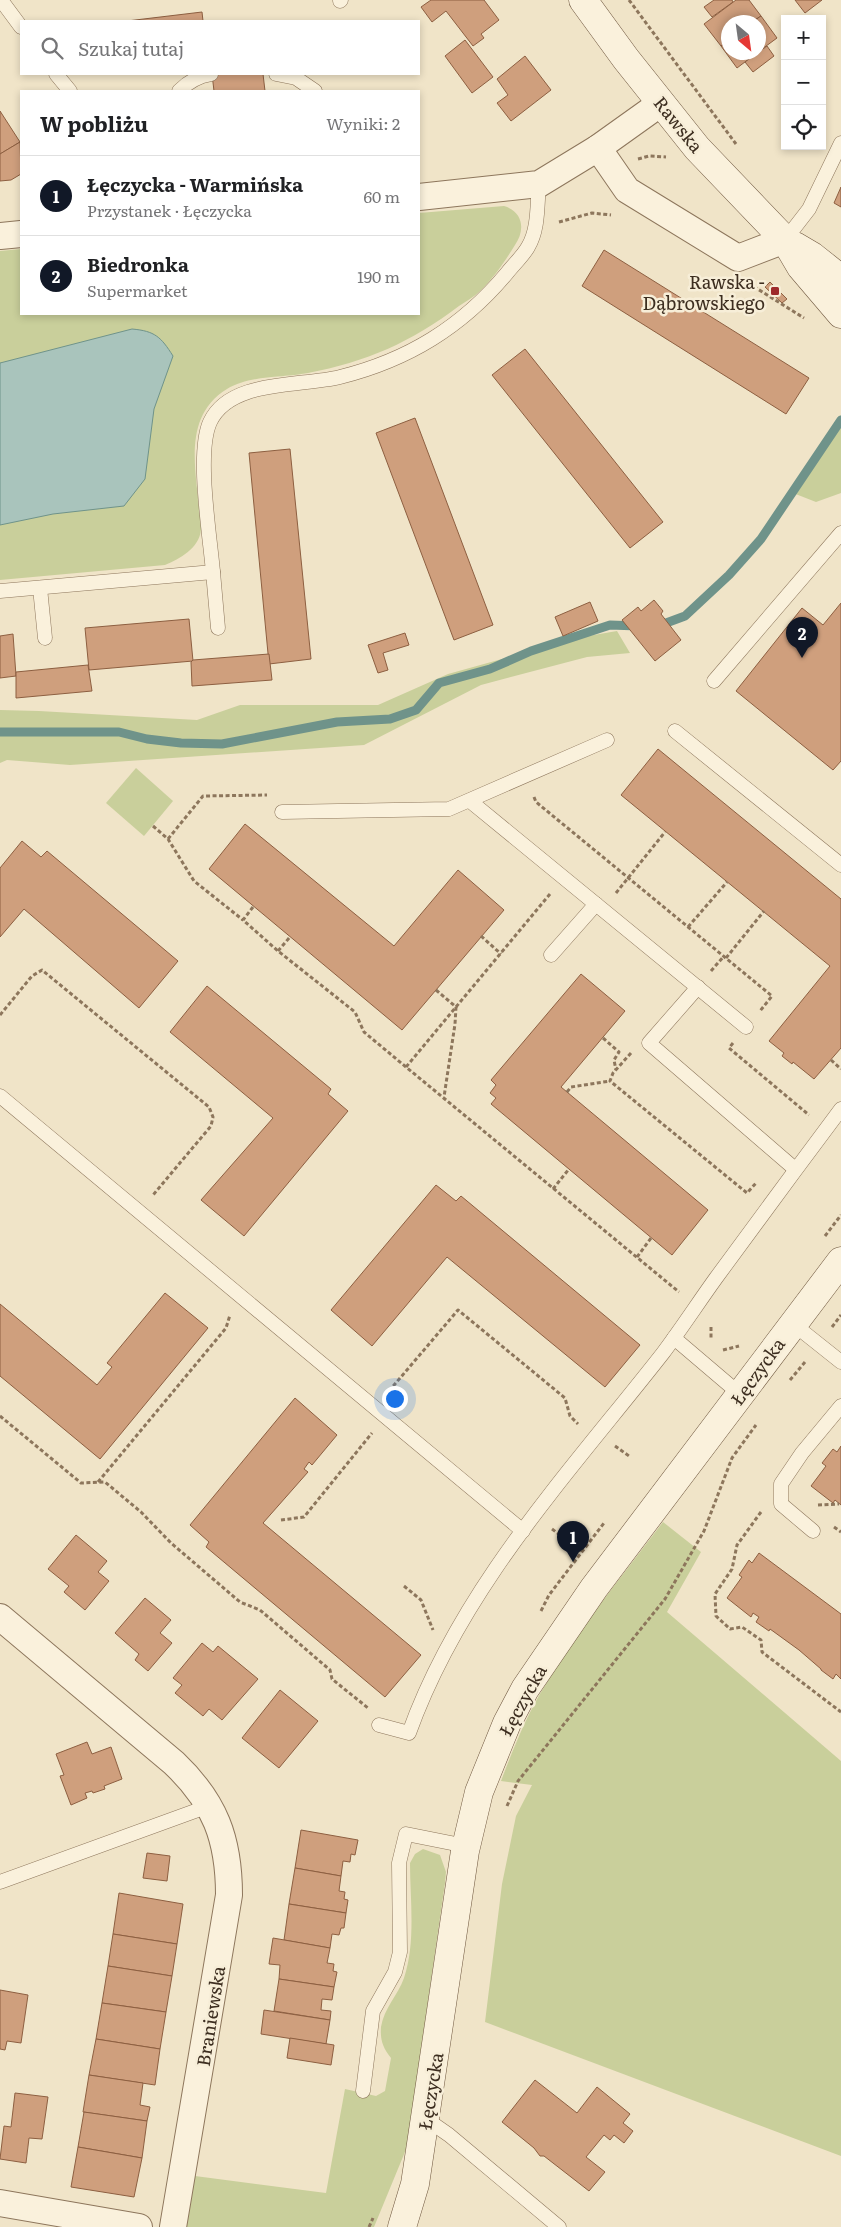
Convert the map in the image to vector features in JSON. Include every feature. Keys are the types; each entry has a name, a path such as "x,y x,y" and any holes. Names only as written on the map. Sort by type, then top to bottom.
{"main road":[{"name":"Rawska","path":"583,0 697,148 785,240 801,266 841,314"},
{"name":"Rawska","path":"785,240 812,256 841,279"},
{"name":"Łęczycka","path":"402,2227 415,2184 426,2119 457,1893 466,1846 480,1792 506,1723 525,1689 594,1588 741,1395 792,1323 841,1261"}],"street":[{"path":"420,197 539,184 598,148 661,103"},
{"path":"598,148 627,190 738,258 785,240"},
{"path":"0,236 20,234"},
{"name":"Braniewska","path":"0,1617 174,1763 195,1783 209,1806 221,1832 226,1854 229,1895 174,2227"},
{"path":"0,2203 139,2227"}],"lane":[{"path":"1,0 20,26"},
{"path":"57,75 62,90"},
{"path":"57,75 69,90"},
{"path":"180,90 188,82 206,75"},
{"path":"281,75 296,78 314,90"},
{"path":"785,240 809,209 841,143"},
{"path":"218,628 203,450 210,422 224,402 248,391 339,377 404,355 452,327 496,286 529,246 536,223 539,184"},
{"path":"714,681 841,533"},
{"path":"0,591 213,572"},
{"path":"40,588 45,638"},
{"path":"675,730 841,865"},
{"path":"282,812 449,809 607,740"},
{"path":"470,801 591,909 698,987 746,1027"},
{"path":"551,955 591,909"},
{"path":"698,987 650,1043 796,1169"},
{"path":"0,1096 523,1531"},
{"path":"379,1725 410,1733 432,1678 454,1633 481,1590 523,1531 674,1338 841,1109"},
{"path":"792,1323 841,1362"},
{"path":"674,1338 741,1395"},
{"path":"813,1532 781,1504 781,1484 802,1454 841,1406"},
{"path":"0,1882 209,1806"},
{"path":"363,2091 372,2011 395,1972 400,1952 399,1862 406,1834 466,1846"},
{"path":"426,2119 449,2135 559,2227"}],"path":[{"path":"629,0 738,147"},
{"path":"524,775 536,802 772,996 729,1048 814,1119"},
{"path":"168,839 203,796 268,795"},
{"path":"153,826 168,839 194,881 354,1012 364,1032 686,1298"},
{"path":"628,878 665,832"},
{"path":"688,927 727,882"},
{"path":"406,1067 555,888 591,909"},
{"path":"243,920 253,907"},
{"path":"726,958 764,912"},
{"path":"481,936 501,954"},
{"path":"278,951 290,937"},
{"path":"0,1015 32,976 42,970 209,1107 213,1117 210,1126 151,1198"},
{"path":"436,990 456,1008 456,1024 444,1098"},
{"path":"603,1038 619,1052 614,1060 616,1070"},
{"path":"610,1081 616,1070 633,1050"},
{"path":"831,1060 841,1069"},
{"path":"567,1092 571,1087 610,1081 747,1193 779,1155"},
{"path":"553,1189 569,1170"},
{"path":"637,1257 651,1238"},
{"path":"98,1483 226,1328 229,1322 229,1307"},
{"path":"386,1395 458,1310 565,1398 570,1416 586,1430 599,1434 629,1456"},
{"path":"832,1326 841,1315"},
{"path":"713,1320 709,1331 711,1340 716,1346 723,1350 744,1344"},
{"path":"789,1381 805,1361"},
{"path":"0,1416 81,1483 105,1482 141,1512 171,1543 240,1602 260,1610 330,1670 332,1679 370,1710"},
{"path":"504,1813 518,1781 665,1599 704,1531 732,1458 761,1418"},
{"path":"281,1520 304,1517 375,1429"},
{"path":"812,1506 840,1504"},
{"path":"764,1509 737,1545 732,1569 715,1594 716,1616 730,1629 742,1627 761,1640 762,1652 841,1712"},
{"path":"404,1586 421,1600 434,1634"},
{"path":"369,2227 376,2210"}],"green space":[{"path":"504,206 511,209 519,217 521,222 520,234 499,269 485,286 441,319 406,340 388,349 349,363 298,375 256,379 236,384 213,400 204,413 198,427 195,442 201,530 197,542 188,552 177,560 165,565 0,580 0,251 20,249 20,315 420,315 420,213"},
{"path":"841,421 841,493 816,502 793,493"},
{"path":"617,631 630,653 587,657 481,685 364,745 70,765 7,760 0,763 0,710 197,720 240,705 378,705 448,674 531,651 559,641"},
{"path":"136,768 173,801 144,836 106,803"},
{"path":"663,1522 701,1552 667,1612 841,1761 841,2156 485,2022 502,1884 516,1816 532,1785 501,1781 527,1719 559,1663 602,1602"},
{"path":"423,1849 440,1855 446,1872 445,1883 407,2147 374,2227 186,2227 195,2176 326,2193 345,2089 376,2096 385,2091 391,2058 383,2044 381,2027 385,2014 404,1978 408,1964 411,1936 410,1863 415,1854"}],"water":[{"path":"132,329 146,331 157,336 173,356 154,409 145,479 124,506 53,514 0,525 0,363"}],"building":[{"path":"431,0 484,0 499,20 481,34 484,38 473,46 446,11 432,22 421,7"},
{"path":"714,0 732,0 733,2 712,17 704,7"},
{"path":"736,0 749,0 760,15 721,15 721,46 704,24"},
{"path":"795,0 822,0 805,13"},
{"path":"202,12 203,20 135,20"},
{"path":"766,23 777,38 766,46"},
{"path":"465,40 493,77 472,93 445,56"},
{"path":"766,47 774,56 753,72 745,62 748,60 766,60"},
{"path":"525,56 551,90 511,121 497,103 508,95 497,79"},
{"path":"731,60 748,60 737,68"},
{"path":"212,75 263,75 265,90 214,90"},
{"path":"0,111 20,142 0,154"},
{"path":"20,142 20,175 11,180 0,181 0,154"},
{"path":"841,187 841,207 834,203"},
{"path":"604,250 809,378 786,414 582,286"},
{"path":"770,282 787,299 782,303 765,287"},
{"path":"525,349 663,522 630,548 492,375"},
{"path":"415,418 493,625 454,640 376,433"},
{"path":"290,449 311,659 269,664 249,453"},
{"path":"654,600 663,611 661,614 681,640 655,661 622,620 638,607 641,611"},
{"path":"590,602 598,621 563,636 555,617"},
{"path":"841,603 841,761 833,770 736,691 802,608 823,625"},
{"path":"189,619 193,661 89,670 85,628"},
{"path":"405,633 409,645 383,653 388,670 378,673 368,645"},
{"path":"13,634 16,676 0,678 0,636"},
{"path":"269,654 272,680 192,686 191,662 193,660"},
{"path":"88,665 92,691 16,698 16,672"},
{"path":"658,749 841,899 841,1048 814,1079 793,1062 792,1064 782,1056 784,1053 769,1041 830,966 621,795"},
{"path":"245,824 394,946 458,870 504,910 402,1030 209,869"},
{"path":"22,841 41,857 47,851 178,961 139,1008 24,909 0,937 0,868"},
{"path":"581,974 625,1011 561,1087 708,1210 672,1255 491,1104 496,1098 490,1093 496,1085 491,1080"},
{"path":"207,986 331,1089 328,1094 348,1111 244,1236 201,1200 273,1118 170,1032"},
{"path":"436,1185 456,1201 461,1196 640,1345 605,1387 447,1257 372,1346 331,1310"},
{"path":"165,1293 208,1328 100,1459 0,1376 0,1304 97,1385 112,1367 107,1363"},
{"path":"295,1398 337,1435 312,1465 309,1462 304,1469 308,1472 263,1523 421,1655 385,1697 206,1547 209,1542 190,1525"},
{"path":"841,1446 841,1505 835,1500 833,1503 811,1486 826,1466 822,1463 833,1449 837,1452"},
{"path":"76,1535 107,1561 98,1572 109,1581 85,1610 64,1592 69,1586 48,1569"},
{"path":"759,1553 841,1614 841,1679 836,1674 833,1679 799,1650 770,1629 769,1631 756,1622 759,1617 753,1613 751,1617 727,1598 742,1577 739,1575 749,1560 752,1563"},
{"path":"145,1598 171,1620 160,1633 172,1643 148,1671 135,1660 139,1654 115,1633"},
{"path":"202,1643 213,1652 218,1646 258,1679 222,1720 209,1709 203,1716 175,1693 182,1685 173,1678"},
{"path":"280,1690 318,1721 279,1768 242,1738"},
{"path":"87,1742 92,1754 111,1747 122,1779 104,1786 105,1789 93,1793 92,1791 85,1793 87,1798 71,1805 60,1776 64,1775 56,1754"},
{"path":"301,1830 358,1840 355,1855 351,1854 350,1862 343,1861 341,1876 295,1868"},
{"path":"147,1853 170,1856 167,1881 143,1878"},
{"path":"295,1868 341,1876 339,1891 345,1892 344,1899 348,1900 346,1913 289,1904"},
{"path":"119,1893 183,1904 177,1944 113,1934"},
{"path":"289,1904 346,1913 344,1928 341,1928 339,1935 332,1934 330,1948 284,1940"},
{"path":"113,1934 177,1944 172,1976 108,1966"},
{"path":"273,1938 330,1948 327,1963 334,1964 333,1971 337,1972 334,1987 279,1979 280,1965 269,1964"},
{"path":"108,1966 172,1976 166,2012 102,2003"},
{"path":"279,1979 334,1987 332,2000 322,1999 321,2010 331,2011 330,2020 274,2011"},
{"path":"0,1990 28,1995 21,2043 7,2041 5,2050 0,2049"},
{"path":"102,2003 166,2012 160,2049 96,2039"},
{"path":"264,2010 330,2020 326,2044 261,2034"},
{"path":"290,2038 334,2045 331,2065 287,2058"},
{"path":"96,2039 160,2049 155,2085 89,2075"},
{"path":"89,2075 143,2083 140,2105 150,2107 147,2121 83,2112"},
{"path":"535,2080 577,2113 597,2087 630,2114 623,2123 633,2131 624,2143 614,2135 610,2140 604,2135 586,2157 605,2172 589,2191 544,2156 540,2156 534,2148 502,2122"},
{"path":"15,2093 48,2097 42,2139 29,2138 26,2163 0,2159 4,2126 11,2127"},
{"path":"84,2112 147,2121 142,2158 78,2147"},
{"path":"78,2147 142,2158 134,2197 71,2187"}],"waterway":[{"path":"658,626 685,616 729,575 761,539 841,420"},
{"path":"0,732 119,732 147,739 181,743 222,744 337,722 390,719 416,710 439,683 490,669 531,651 610,625 638,626"}],"place":[{"name":"Rawska - Dąbrowskiego","path":"775,291"},
{"name":"Biedronka","path":"802,658"},
{"name":"Łęczycka - Warmińska","path":"573,1562"}]}
